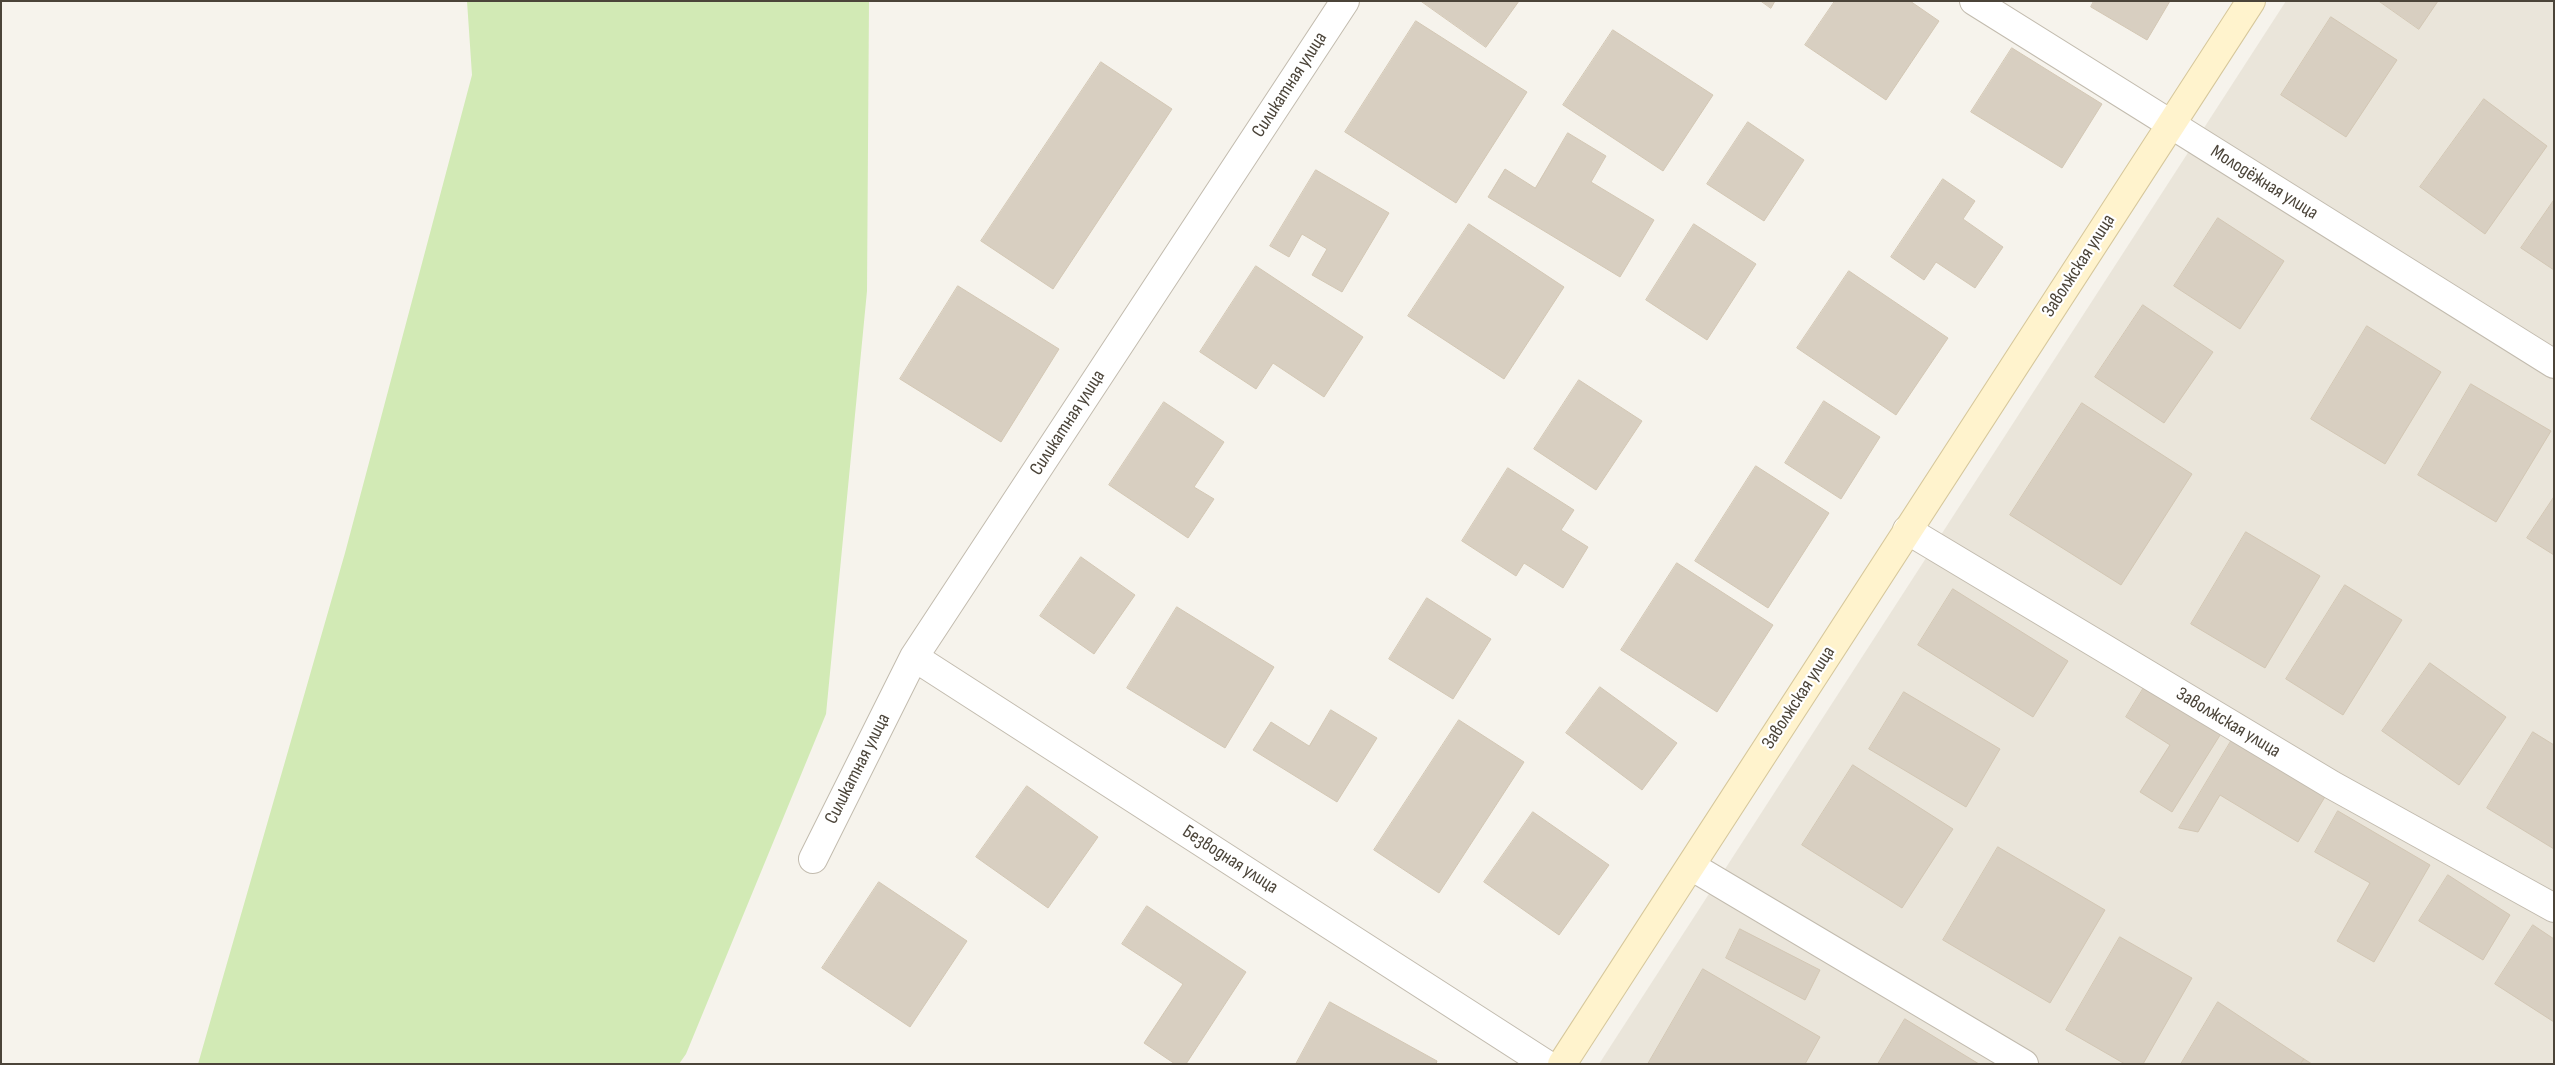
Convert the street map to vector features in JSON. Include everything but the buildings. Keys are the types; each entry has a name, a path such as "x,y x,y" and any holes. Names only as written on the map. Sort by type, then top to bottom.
{"main road":[{"name":"Заволжская улица","path":"1562,1064 2252,1"}],"street":[{"name":"Силикатная улица","path":"813,859 914,657 1345,1"},
{"name":"Молодёжная улица","path":"1974,1 2554,364"},
{"name":"Заволжская улица","path":"1907,530 2332,785 2554,908"},
{"name":"Безводная улица","path":"914,657 1546,1064"},
{"path":"1691,866 2024,1064"}],"shaded area":[{"path":"2286,1 2554,1 2554,1064 1599,1064"}],"green space":[{"path":"467,1 869,1 867,291 826,714 686,1054 679,1064 198,1064 345,553 472,75"}]}
